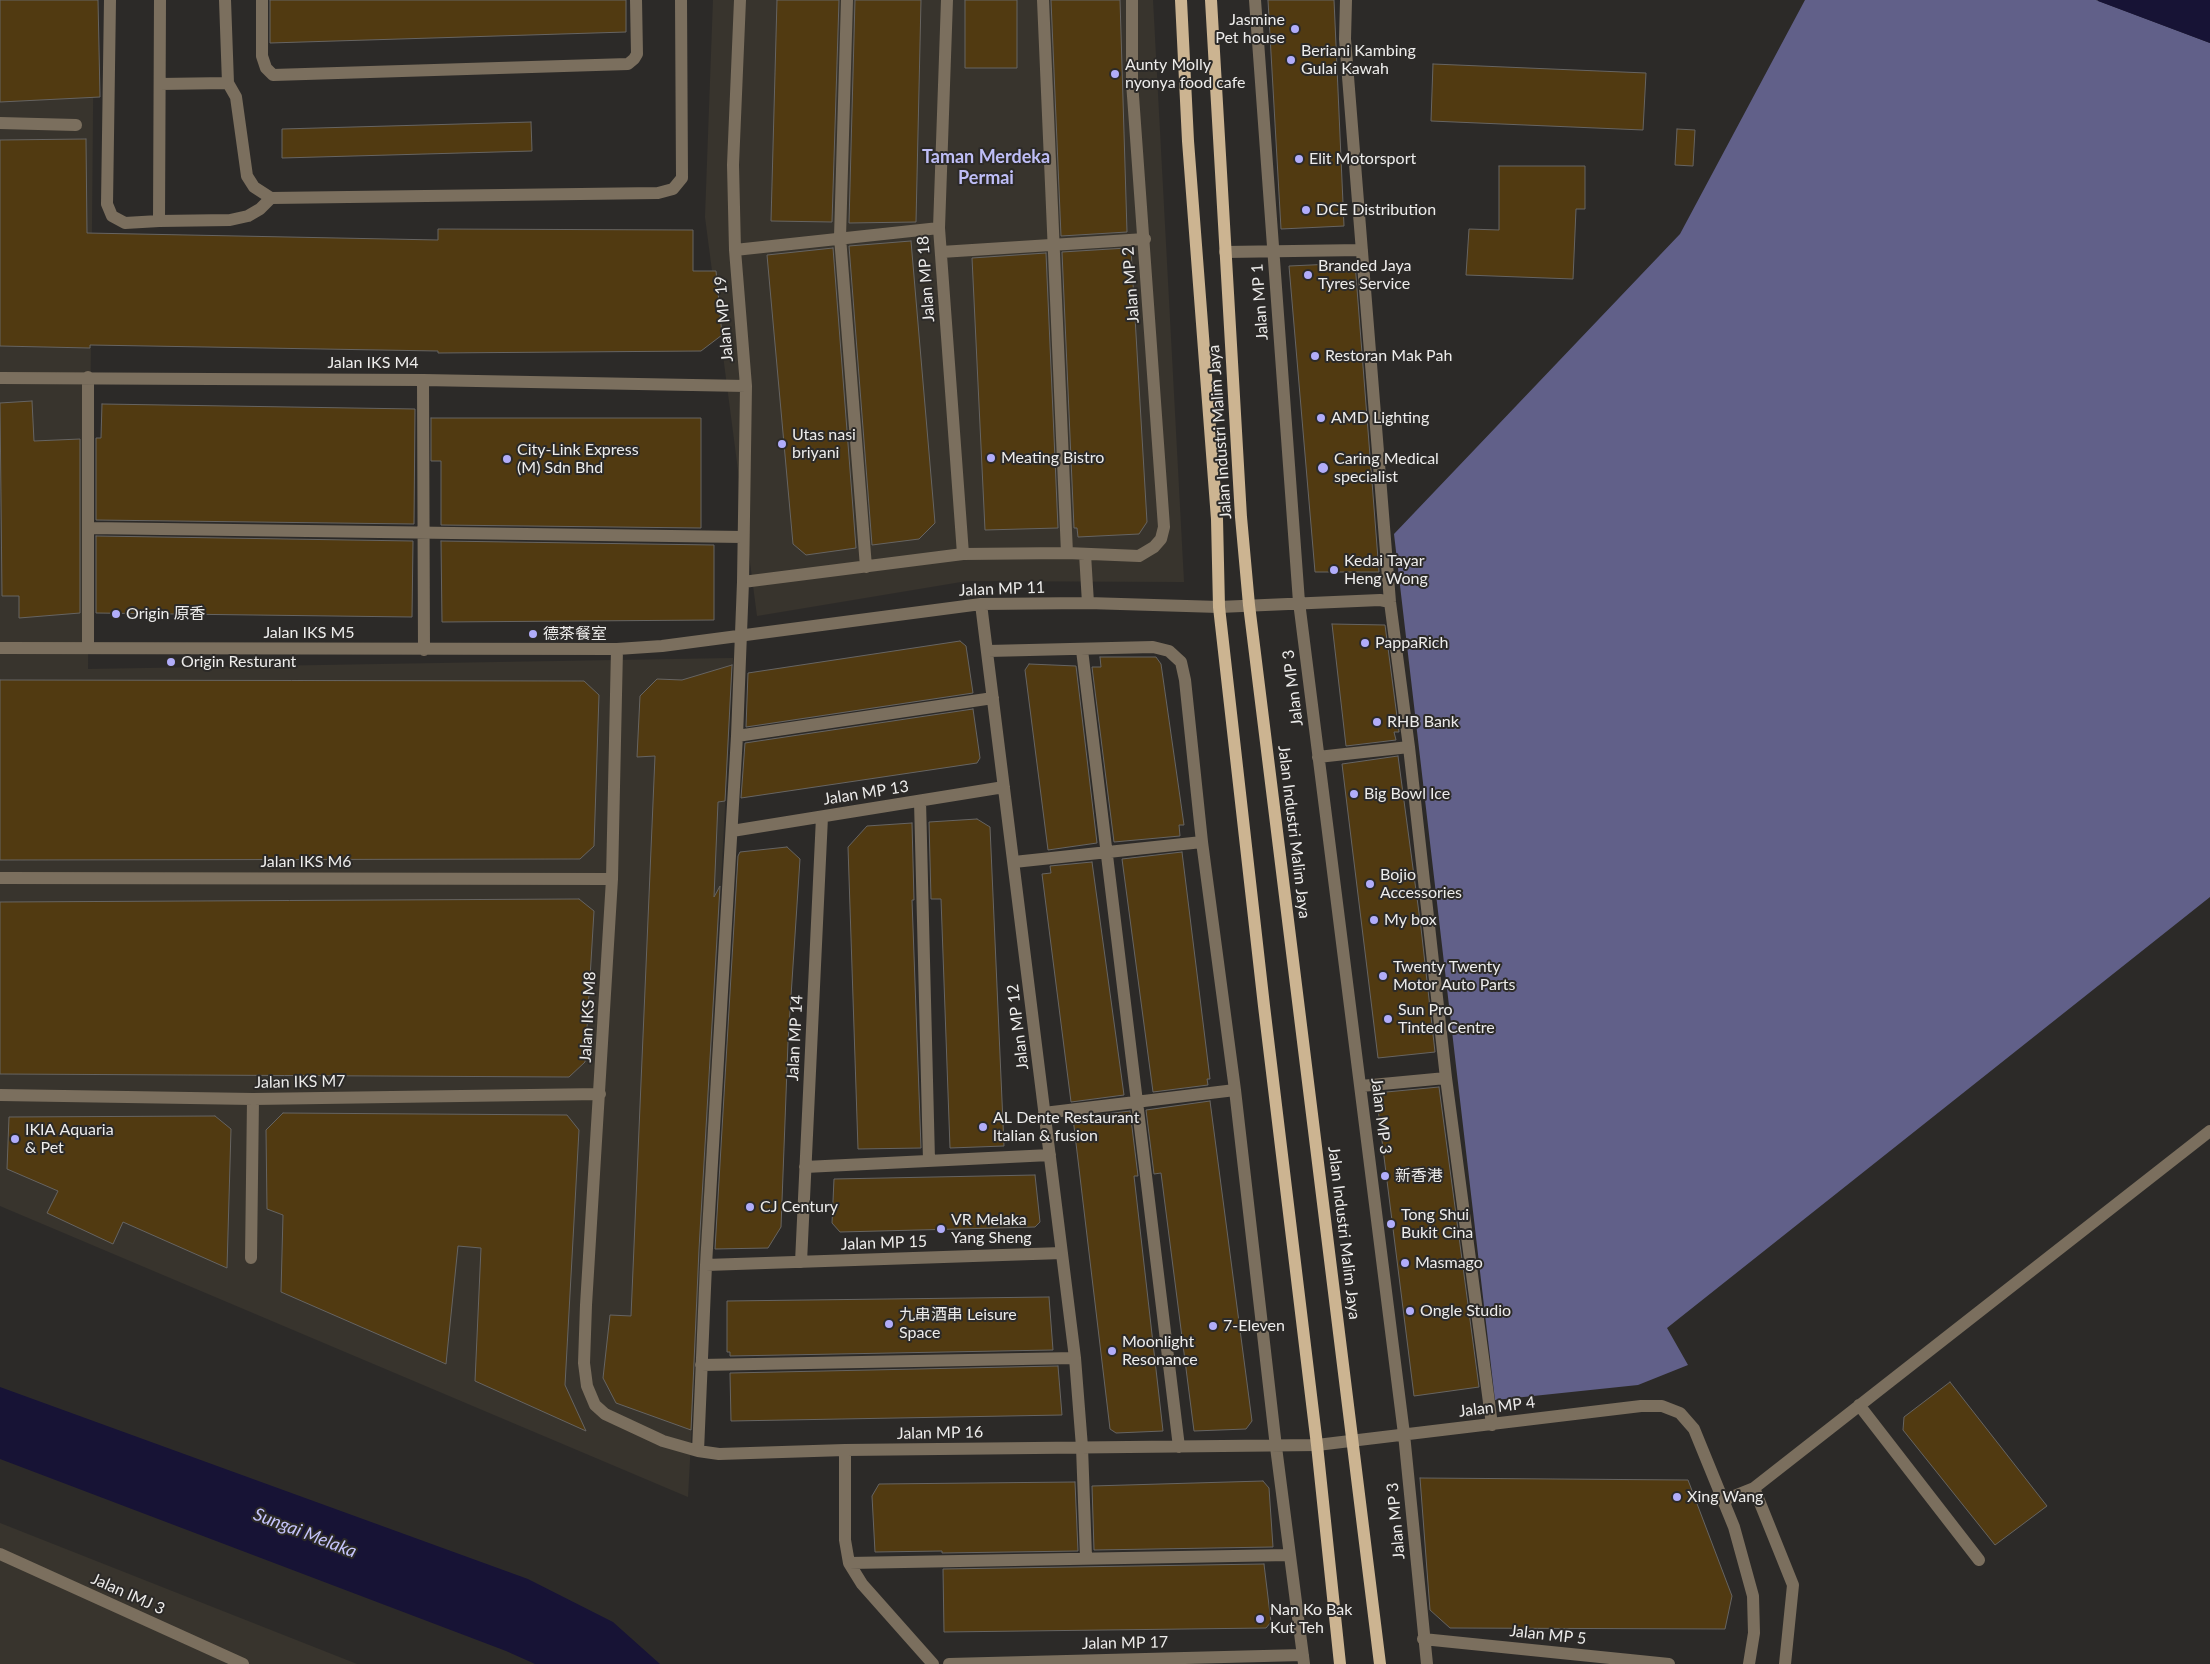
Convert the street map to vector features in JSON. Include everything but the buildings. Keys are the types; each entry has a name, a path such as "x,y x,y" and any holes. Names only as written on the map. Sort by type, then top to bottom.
{"main road":[{"name":"Jalan Industri Malim Jaya","path":"1181,0 1190,160 1217,518 1219,607 1265,1016 1317,1445 1340,1664"},
{"name":"Jalan Industri Malim Jaya","path":"1211,0 1241,517 1249,605 1354,1441 1380,1664"}],"street":[{"path":"110,0 107,204 112,216 124,223 230,220 248,216 260,209 271,198"},
{"path":"159,221 160,0"},
{"path":"225,0 228,83 236,97 247,176 254,187 271,198 658,193 673,189 682,178 681,0"},
{"path":"262,0 262,56 266,68 272,75 628,64 637,54 636,0"},
{"name":"Jalan MP 19","path":"698,1451 706,1265 737,736 742,582 746,386 735,250 733,165 740,0"},
{"path":"847,0 840,238 866,567"},
{"name":"Jalan MP 18","path":"947,0 939,228 963,554"},
{"path":"1043,0 1067,553"},
{"name":"Jalan MP 2","path":"1085,554 1139,556 1154,548 1161,539 1164,526 1145,239 1132,82 1132,0"},
{"name":"Jalan MP 1","path":"1255,0 1299,602"},
{"path":"1346,0 1345,38 1390,602 1409,747 1446,1078 1492,1425"},
{"path":"160,84 228,83"},
{"path":"0,123 76,125"},
{"path":"735,250 939,228"},
{"path":"941,252 1145,239"},
{"path":"1225,252 1362,250"},
{"path":"88,377 88,648"},
{"name":"Jalan IKS M4","path":"0,378 423,380 746,386"},
{"path":"423,380 422,531 424,650"},
{"path":"89,528 422,531 743,537"},
{"path":"742,582 963,554 1085,554 1088,603"},
{"name":"Jalan MP 11","path":"617,649 662,646 981,604 1088,603 1219,607 1299,602 1380,600 1390,602"},
{"name":"Jalan MP 3","path":"1299,602 1404,1434 1426,1664"},
{"name":"Jalan MP 12","path":"981,604 1075,1358 1082,1447 1086,1557"},
{"path":"988,652 1153,647 1169,651 1181,662 1185,680 1202,842 1235,1090 1276,1447 1303,1660"},
{"name":"Jalan IKS M5","path":"0,648 617,649"},
{"name":"Jalan IKS M8","path":"587,1386 584,1363 586,1305 612,880 617,649"},
{"path":"1082,650 1179,1447"},
{"path":"737,736 993,698"},
{"path":"1318,757 1409,747"},
{"name":"Jalan MP 13","path":"732,831 1004,787"},
{"path":"920,801 929,1160"},
{"name":"Jalan MP 14","path":"801,1262 822,817"},
{"path":"1014,862 1202,842"},
{"name":"Jalan IKS M6","path":"0,878 612,880"},
{"path":"1361,1086 1446,1078"},
{"path":"1044,1113 1235,1090"},
{"name":"Jalan IKS M7","path":"0,1095 253,1099 600,1094"},
{"path":"251,1258 253,1099"},
{"path":"1749,1664 1754,1633 1753,1596 1734,1527 1724,1500 1754,1488 2210,1131"},
{"path":"805,1167 1050,1155"},
{"name":"Jalan MP 15","path":"706,1265 1062,1253"},
{"path":"701,1365 1075,1358"},
{"name":"Jalan MP 16","path":"587,1386 595,1405 606,1414 664,1441 698,1451 719,1454 845,1450 1276,1447 1317,1445"},
{"path":"1860,1405 1979,1560"},
{"name":"Jalan MP 4","path":"1317,1445 1641,1406 1662,1406 1680,1413 1694,1429 1724,1500"},
{"path":"845,1450 845,1540 849,1562 862,1584 933,1664"},
{"path":"1754,1488 1793,1585 1785,1664"},
{"name":"Jalan IMJ 3","path":"0,1554 243,1664"},
{"path":"849,1562 1290,1555"},
{"name":"Jalan MP 5","path":"1423,1639 1669,1664"},
{"name":"Jalan MP 17","path":"949,1664 1303,1660"}],"shaded area":[{"path":"0,0 94,0 88,669 733,658 688,1497 0,1206"},
{"path":"713,0 1153,0 1184,582 967,581 757,616 705,217"},
{"path":"1805,0 2096,0 2210,43 2210,897 1667,1328 1688,1365 1638,1385 1495,1400 1394,534 1680,234"},
{"path":"0,1523 357,1664 0,1664"}],"water":[{"path":"2210,0 2210,43 2098,1"},
{"name":"Sungai Melaka","path":"0,1387 528,1579 613,1622 660,1664 535,1664 506,1651 0,1459"}],"place":[{"name":"Jasmine Pet house","path":"1295,29"},
{"name":"Beriani Kambing Gulai Kawah","path":"1291,60"},
{"name":"Aunty Molly nyonya food cafe","path":"1115,74"},
{"name":"Elit Motorsport","path":"1299,159"},
{"name":"DCE Distribution","path":"1306,210"},
{"name":"Branded Jaya Tyres Service","path":"1308,275"},
{"name":"Restoran Mak Pah","path":"1315,356"},
{"name":"AMD Lighting","path":"1321,418"},
{"name":"Utas nasi briyani","path":"782,444"},
{"name":"Meating Bistro","path":"991,458"},
{"name":"City-Link Express (M) Sdn Bhd","path":"507,459"},
{"name":"Caring Medical specialist","path":"1323,468"},
{"name":"Kedai Tayar Heng Wong","path":"1334,570"},
{"name":"Origin 原香","path":"116,614"},
{"name":"德茶餐室","path":"533,634"},
{"name":"PappaRich","path":"1365,643"},
{"name":"Origin Resturant","path":"171,662"},
{"name":"RHB Bank","path":"1377,722"},
{"name":"Big Bowl Ice","path":"1354,794"},
{"name":"Bojio Accessories","path":"1370,884"},
{"name":"My box","path":"1374,920"},
{"name":"Twenty Twenty Motor Auto Parts","path":"1383,976"},
{"name":"Sun Pro Tinted Centre","path":"1388,1019"},
{"name":"AL Dente Restaurant ltalian & fusion","path":"983,1127"},
{"name":"IKIA Aquaria & Pet","path":"15,1139"},
{"name":"新香港","path":"1385,1176"},
{"name":"CJ Century","path":"750,1207"},
{"name":"Tong Shui Bukit Cina","path":"1391,1224"},
{"name":"VR Melaka Yang Sheng","path":"941,1229"},
{"name":"Masmago","path":"1405,1263"},
{"name":"Ongle Studio","path":"1410,1311"},
{"name":"九串酒串 Leisure Space","path":"889,1324"},
{"name":"7-Eleven","path":"1213,1326"},
{"name":"Moonlight Resonance","path":"1112,1351"},
{"name":"Xing Wang","path":"1677,1497"},
{"name":"Nan Ko Bak Kut Teh","path":"1260,1619"}],"district":[{"name":"Taman Merdeka Permai","path":"986,167"}]}
